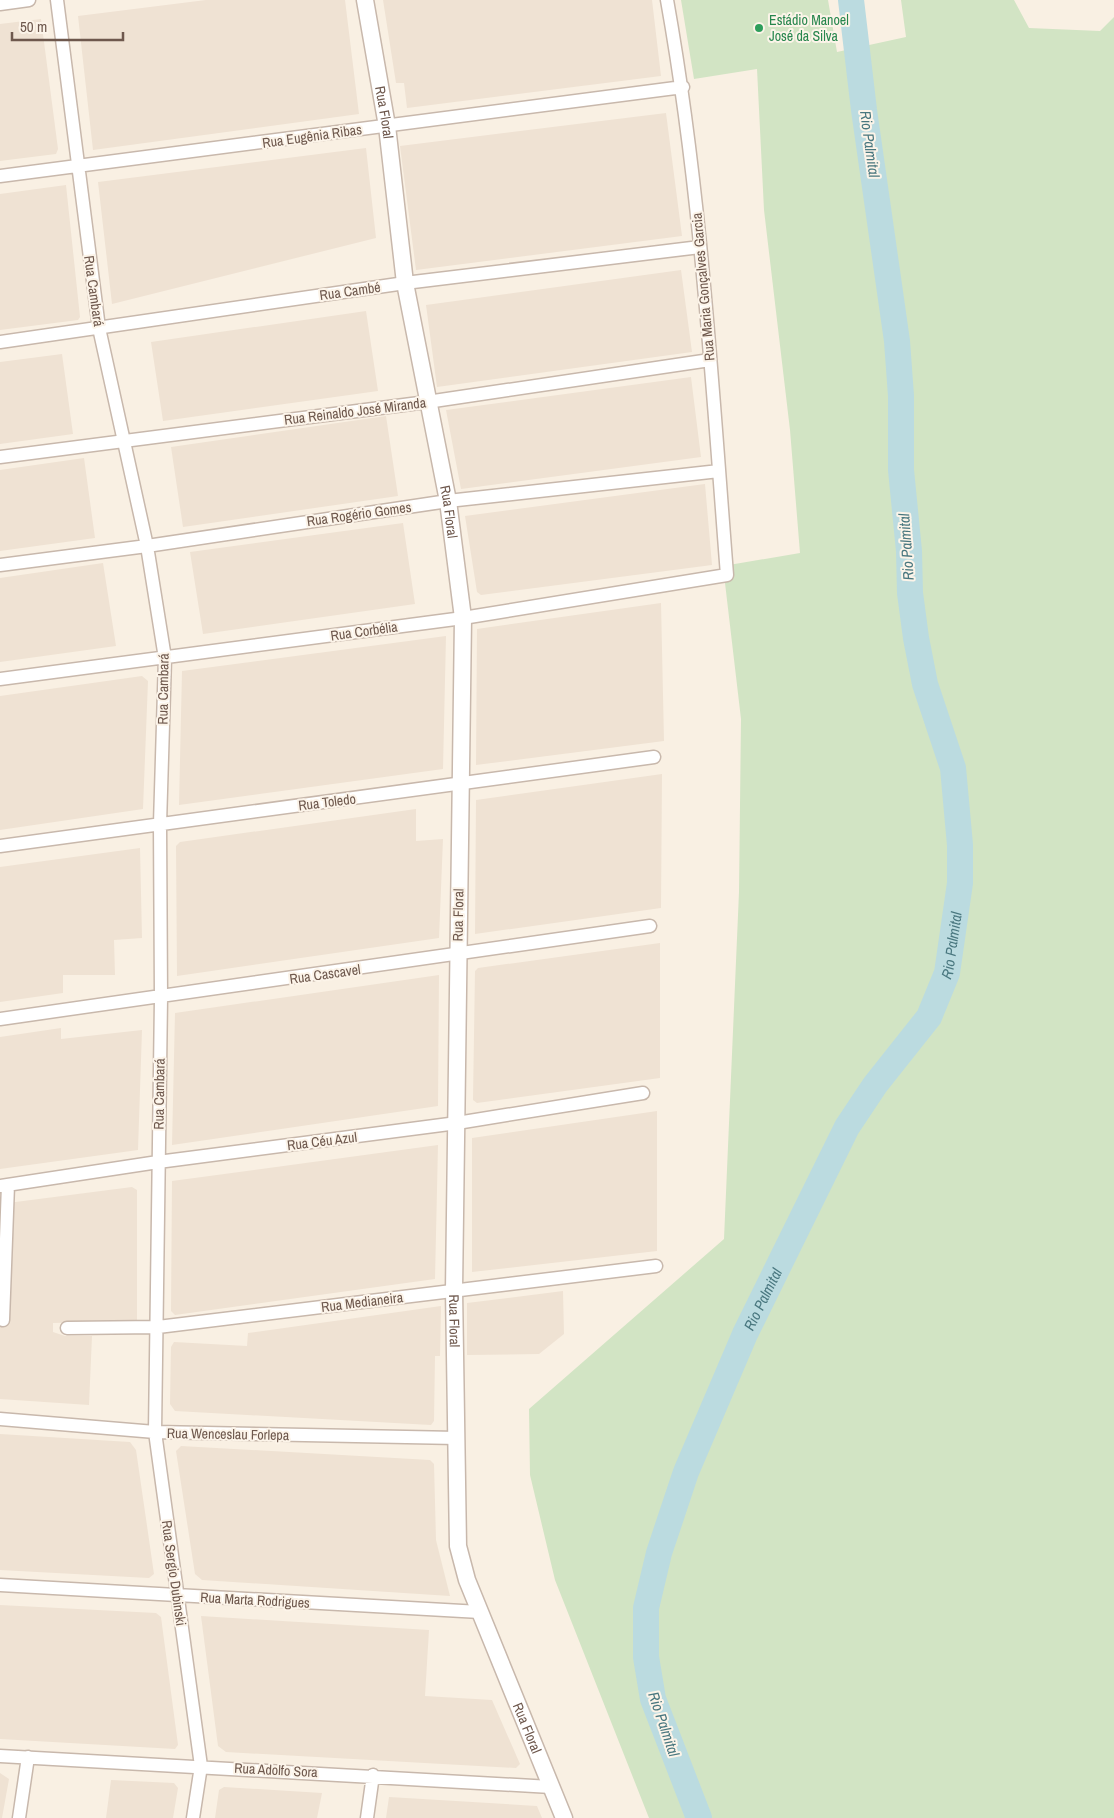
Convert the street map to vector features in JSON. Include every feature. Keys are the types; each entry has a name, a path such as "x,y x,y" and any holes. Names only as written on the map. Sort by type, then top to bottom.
{"street":[{"path":"0,4 29,0"},
{"name":"Rua Cambará","path":"57,0 99,328 147,546 166,658 160,824 158,1327"},
{"name":"Rua Floral","path":"365,0 387,126 404,283 448,501 463,618 454,1290 458,1546 467,1580 564,1818"},
{"name":"Rua Maria Gonçalves Garcia","path":"667,0 683,87 700,247 727,574"},
{"name":"Rua Eugênia Ribas","path":"0,176 683,87"},
{"name":"Rua Cambé","path":"0,342 404,283 700,247"},
{"name":"Rua Reinaldo José Miranda","path":"0,457 427,402 710,360"},
{"name":"Rua Rogério Gomes","path":"0,565 147,546 448,501 719,471"},
{"name":"Rua Corbélia","path":"0,679 463,618 727,574"},
{"name":"Rua Toledo","path":"0,846 462,785 654,757"},
{"name":"Rua Cascavel","path":"0,1019 160,998 650,926"},
{"name":"Rua Céu Azul","path":"4,1186 158,1162 457,1124 643,1093"},
{"path":"3,1320 4,1186"},
{"name":"Rua Medianeira","path":"67,1328 158,1327 656,1266"},
{"name":"Rua Sergio Dubinski","path":"158,1327 155,1432 201,1766 193,1818"},
{"name":"Rua Wenceslau Forlepa","path":"0,1419 155,1432 456,1438"},
{"name":"Rua Marta Rodrigues","path":"0,1586 480,1612"},
{"name":"Rua Adolfo Sora","path":"0,1756 373,1775 551,1787"},
{"path":"18,1818 28,1757"},
{"path":"367,1818 373,1775"}],"shaded area":[{"path":"206,0 345,0 359,114 93,150 78,16"},
{"path":"383,0 652,0 661,76 407,108 404,83 396,83"},
{"path":"41,19 58,149 56,154 0,161 0,24"},
{"path":"666,113 682,236 416,270 400,146"},
{"path":"366,148 376,238 112,304 98,182"},
{"path":"66,185 80,317 78,320 0,330 0,194"},
{"path":"681,270 692,352 437,387 426,305"},
{"path":"366,311 378,391 163,421 151,342"},
{"path":"62,354 73,434 0,444 0,362"},
{"path":"691,377 701,457 461,489 446,410"},
{"path":"386,416 398,496 183,527 171,447"},
{"path":"84,458 95,538 0,551 0,470"},
{"path":"705,484 712,565 481,595 477,592 465,516"},
{"path":"403,523 415,604 203,634 190,552"},
{"path":"103,563 116,646 0,662 0,578"},
{"path":"661,603 664,741 476,765 477,629"},
{"path":"446,636 443,769 179,805 182,671"},
{"path":"142,676 148,681 143,809 0,830 0,696"},
{"path":"662,774 661,908 475,934 476,800"},
{"path":"416,809 416,841 443,839 439,938 177,976 176,846 180,842"},
{"path":"140,848 142,938 114,940 115,975 63,975 63,993 0,1002 0,867"},
{"path":"660,943 660,1078 477,1103 473,1100 475,971 478,968"},
{"path":"439,975 438,1106 172,1145 175,1013"},
{"path":"61,1028 61,1039 142,1030 138,1150 0,1169 0,1037"},
{"path":"657,1111 657,1251 472,1272 472,1138"},
{"path":"438,1145 435,1279 175,1315 171,1311 172,1181"},
{"path":"132,1187 137,1190 137,1321 53,1323 53,1332 65,1336 92,1336 89,1405 0,1399 0,1204"},
{"path":"563,1291 564,1334 539,1354 467,1355 467,1303"},
{"path":"441,1306 440,1356 435,1356 434,1421 431,1425 175,1411 170,1404 171,1347 174,1342 247,1346 248,1333"},
{"path":"0,1434 130,1442 136,1450 154,1574 149,1578 0,1570"},
{"path":"181,1446 430,1460 434,1464 436,1540 450,1596 202,1580 195,1574 176,1451"},
{"path":"0,1605 156,1613 161,1617 178,1745 175,1749 0,1739"},
{"path":"201,1616 429,1630 425,1696 492,1700 520,1764 516,1768 226,1752 218,1746"},
{"path":"0,1773 9,1779 2,1818 0,1818"},
{"path":"111,1780 174,1783 178,1788 173,1818 106,1818"},
{"path":"224,1787 322,1793 317,1818 215,1818 219,1790"},
{"path":"389,1797 537,1806 542,1818 386,1818"}],"green space":[{"path":"681,0 828,0 837,52 906,37 901,0 1014,0 1029,28 1100,31 1114,17 1114,1818 649,1818 555,1580 530,1475 529,1409 724,1239 739,892 741,719 723,566 800,553 790,430 764,210 757,69 694,79"}],"waterway":[{"name":"Rio Palmital","path":"699,1818 653,1699 646,1657 646,1608 659,1553 686,1472 745,1334 847,1127 875,1085 929,1017 947,973 960,883 960,845 953,768 925,684 910,593 909,551 901,470 901,396 897,341 864,110 851,0"}],"place":[{"name":"Estádio Manoel José da Silva","path":"759,28"}]}
